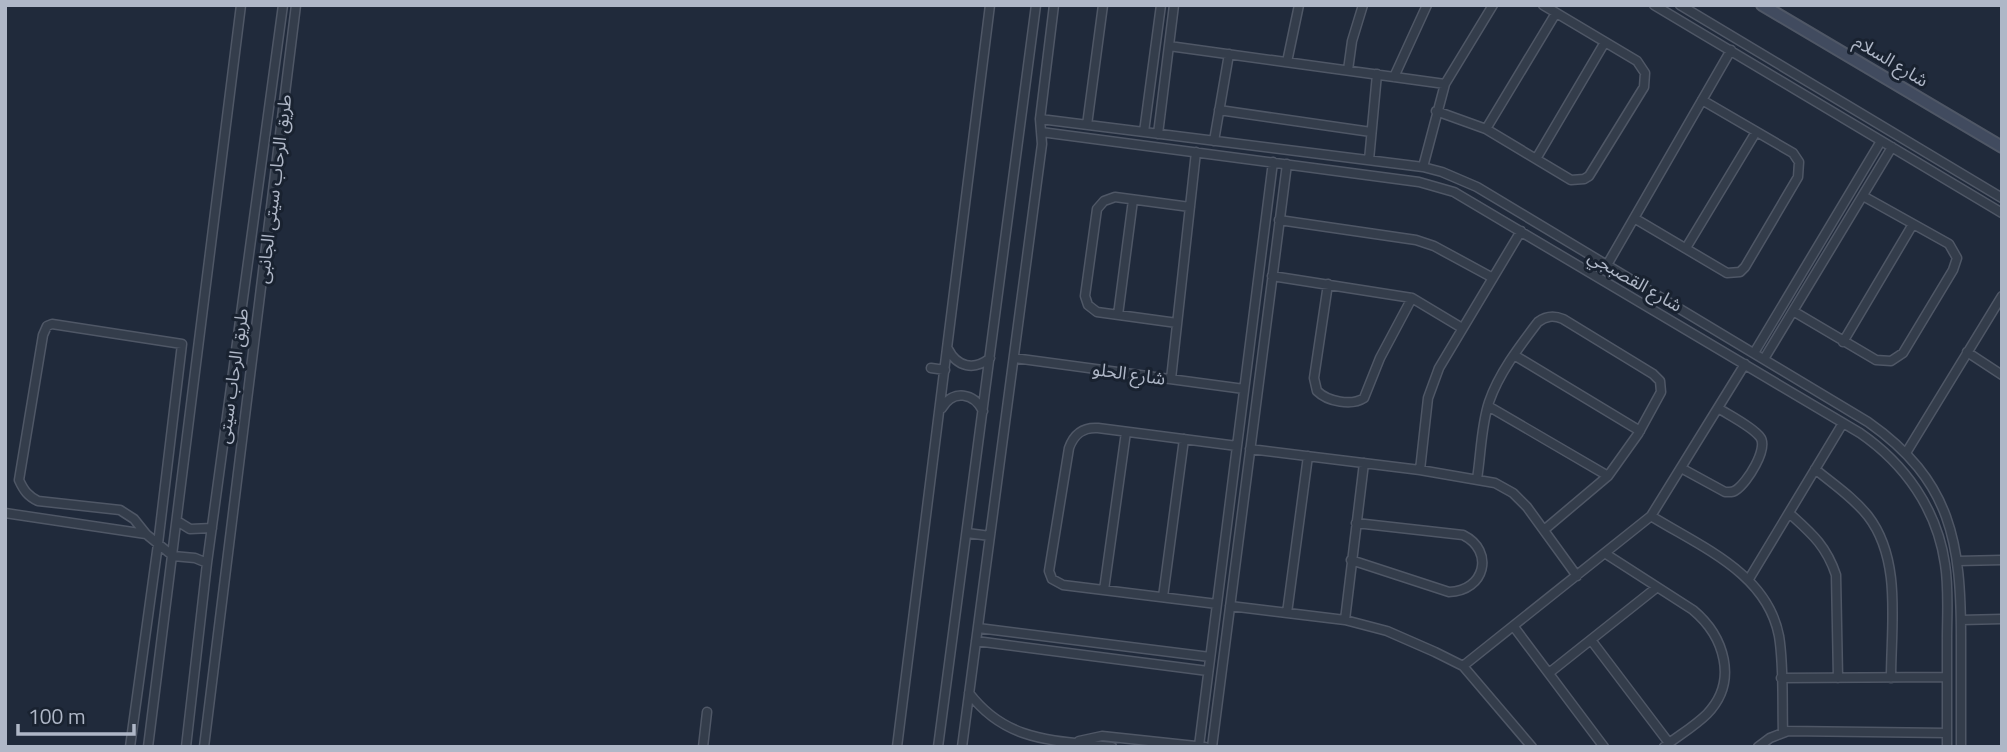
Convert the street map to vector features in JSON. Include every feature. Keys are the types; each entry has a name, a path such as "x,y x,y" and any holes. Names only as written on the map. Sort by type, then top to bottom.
{"main road":[{"name":"شارع السلام","path":"1762,5 2002,147"}],"street":[{"path":"148,747 241,5"},
{"name":"طريق الرحاب سيتى","path":"186,747 205,578 283,5"},
{"name":"طريق الرحاب سيتى الجانبى","path":"204,747 296,5"},
{"path":"897,747 990,6 980,5"},
{"path":"938,747 1036,5"},
{"path":"962,747 1042,144 1040,119 1054,5"},
{"path":"1087,125 1103,5"},
{"path":"1144,132 1161,5"},
{"path":"1158,134 1174,5"},
{"path":"1287,62 1299,5"},
{"path":"1348,71 1352,41 1363,5"},
{"path":"1394,77 1427,5"},
{"path":"1423,167 1445,84 1493,5"},
{"path":"1436,111 1486,129 1571,180 1589,176 1644,87 1642,66 1543,5"},
{"path":"1654,5 1881,141 2001,206"},
{"path":"1680,5 2001,206"},
{"path":"1486,129 1556,13"},
{"path":"1536,159 1605,42"},
{"path":"1169,46 1445,84"},
{"path":"1607,265 1731,50"},
{"path":"1214,141 1229,54"},
{"path":"1368,160 1377,74"},
{"path":"1634,218 1727,273 1740,272 1798,177 1800,167 1793,153 1702,100"},
{"path":"1219,110 1371,132"},
{"name":"شارع القصبجي","path":"1040,119 1423,167 1443,172 1477,187 1868,422 1906,453 1924,474 1950,526 1958,561 1961,620 1961,747"},
{"path":"1073,137 1075,123"},
{"name":"شارع القصبجي","path":"1041,132 1324,168 1437,186 1470,200 1874,443 1900,468 1922,497 1937,529 1947,582 1947,747"},
{"path":"1686,248 1756,132"},
{"path":"1754,353 1881,141"},
{"path":"1764,359 1892,147"},
{"path":"1171,379 1196,152"},
{"path":"1324,168 1326,155"},
{"path":"1199,746 1273,162"},
{"path":"1212,747 1287,164"},
{"path":"1270,181 1284,183"},
{"path":"1793,312 1876,360 1891,361 1903,353 1953,271 1957,258 1955,250 1949,244 1863,196"},
{"path":"1177,323 1092,310 1085,296 1097,209 1104,201 1115,197 1190,207"},
{"path":"1118,315 1133,200"},
{"path":"1279,220 1416,240 1434,246 1493,278"},
{"path":"1843,342 1913,224"},
{"path":"1420,470 1433,383 1462,328 1521,231"},
{"path":"1272,276 1412,299 1462,328"},
{"path":"1328,284 1314,379 1317,391 1328,399 1354,403 1364,398 1380,357 1412,299"},
{"path":"1906,453 2002,296"},
{"path":"1477,479 1488,406 1514,355 1538,322 1550,316 1563,319 1657,377 1661,392 1640,431 1608,476 1544,530"},
{"path":"1694,334 1702,321"},
{"path":"130,747 159,544 182,344 51,324 47,326 43,335 19,481 23,489 29,497 38,501 120,510 134,519 146,534 159,544 173,555 195,558 207,563"},
{"path":"948,349 958,362 966,366 983,364 990,358"},
{"path":"1967,352 2002,375"},
{"path":"1514,355 1640,431"},
{"name":"شارع الحلو","path":"1014,358 1244,389"},
{"path":"1463,666 1651,516 1745,364"},
{"path":"931,368 945,370"},
{"path":"941,410 945,402 962,395 978,402 983,411"},
{"path":"1488,406 1608,476"},
{"path":"1681,468 1725,492 1730,492 1739,488 1763,452 1759,435 1718,408"},
{"path":"1749,579 1843,423"},
{"path":"1217,604 1059,584 1052,579 1049,571 1072,441 1083,430 1090,428 1237,446"},
{"path":"1104,590 1126,432"},
{"path":"1163,597 1184,439"},
{"path":"1250,449 1420,470 1495,483 1513,493 1527,507 1577,576"},
{"path":"1287,613 1308,456"},
{"path":"169,457 184,459"},
{"path":"1345,620 1364,463"},
{"path":"1815,469 1868,516 1879,533 1886,552 1891,582 1891,678"},
{"path":"5,513 146,534"},
{"path":"1789,513 1819,540 1836,575 1838,678"},
{"path":"1651,516 1742,572 1766,601 1779,638 1783,733"},
{"path":"1228,519 1241,520"},
{"path":"177,521 197,530 212,528"},
{"path":"1351,561 1450,592 1469,588 1476,581 1483,562 1481,552 1463,535 1356,523"},
{"path":"967,533 990,536"},
{"path":"1591,640 1667,745 1707,713 1718,697 1725,667 1719,642 1706,621 1606,554"},
{"path":"1958,561 2002,561"},
{"path":"205,578 224,582"},
{"path":"1549,673 1657,588"},
{"path":"1230,606 1345,620 1387,631 1463,666 1532,747"},
{"path":"1961,620 2002,619"},
{"path":"1514,627 1604,747"},
{"path":"978,628 1210,657"},
{"path":"976,641 1208,671"},
{"path":"1781,678 1947,677"},
{"path":"969,693 981,709 1000,724 1021,734 1044,742 1112,747"},
{"path":"703,747 707,712"},
{"path":"1202,722 1214,723"},
{"path":"134,723 151,725"},
{"path":"1758,747 1770,738 1800,730 1947,733"},
{"path":"1077,743 1102,736 1205,747"}]}
